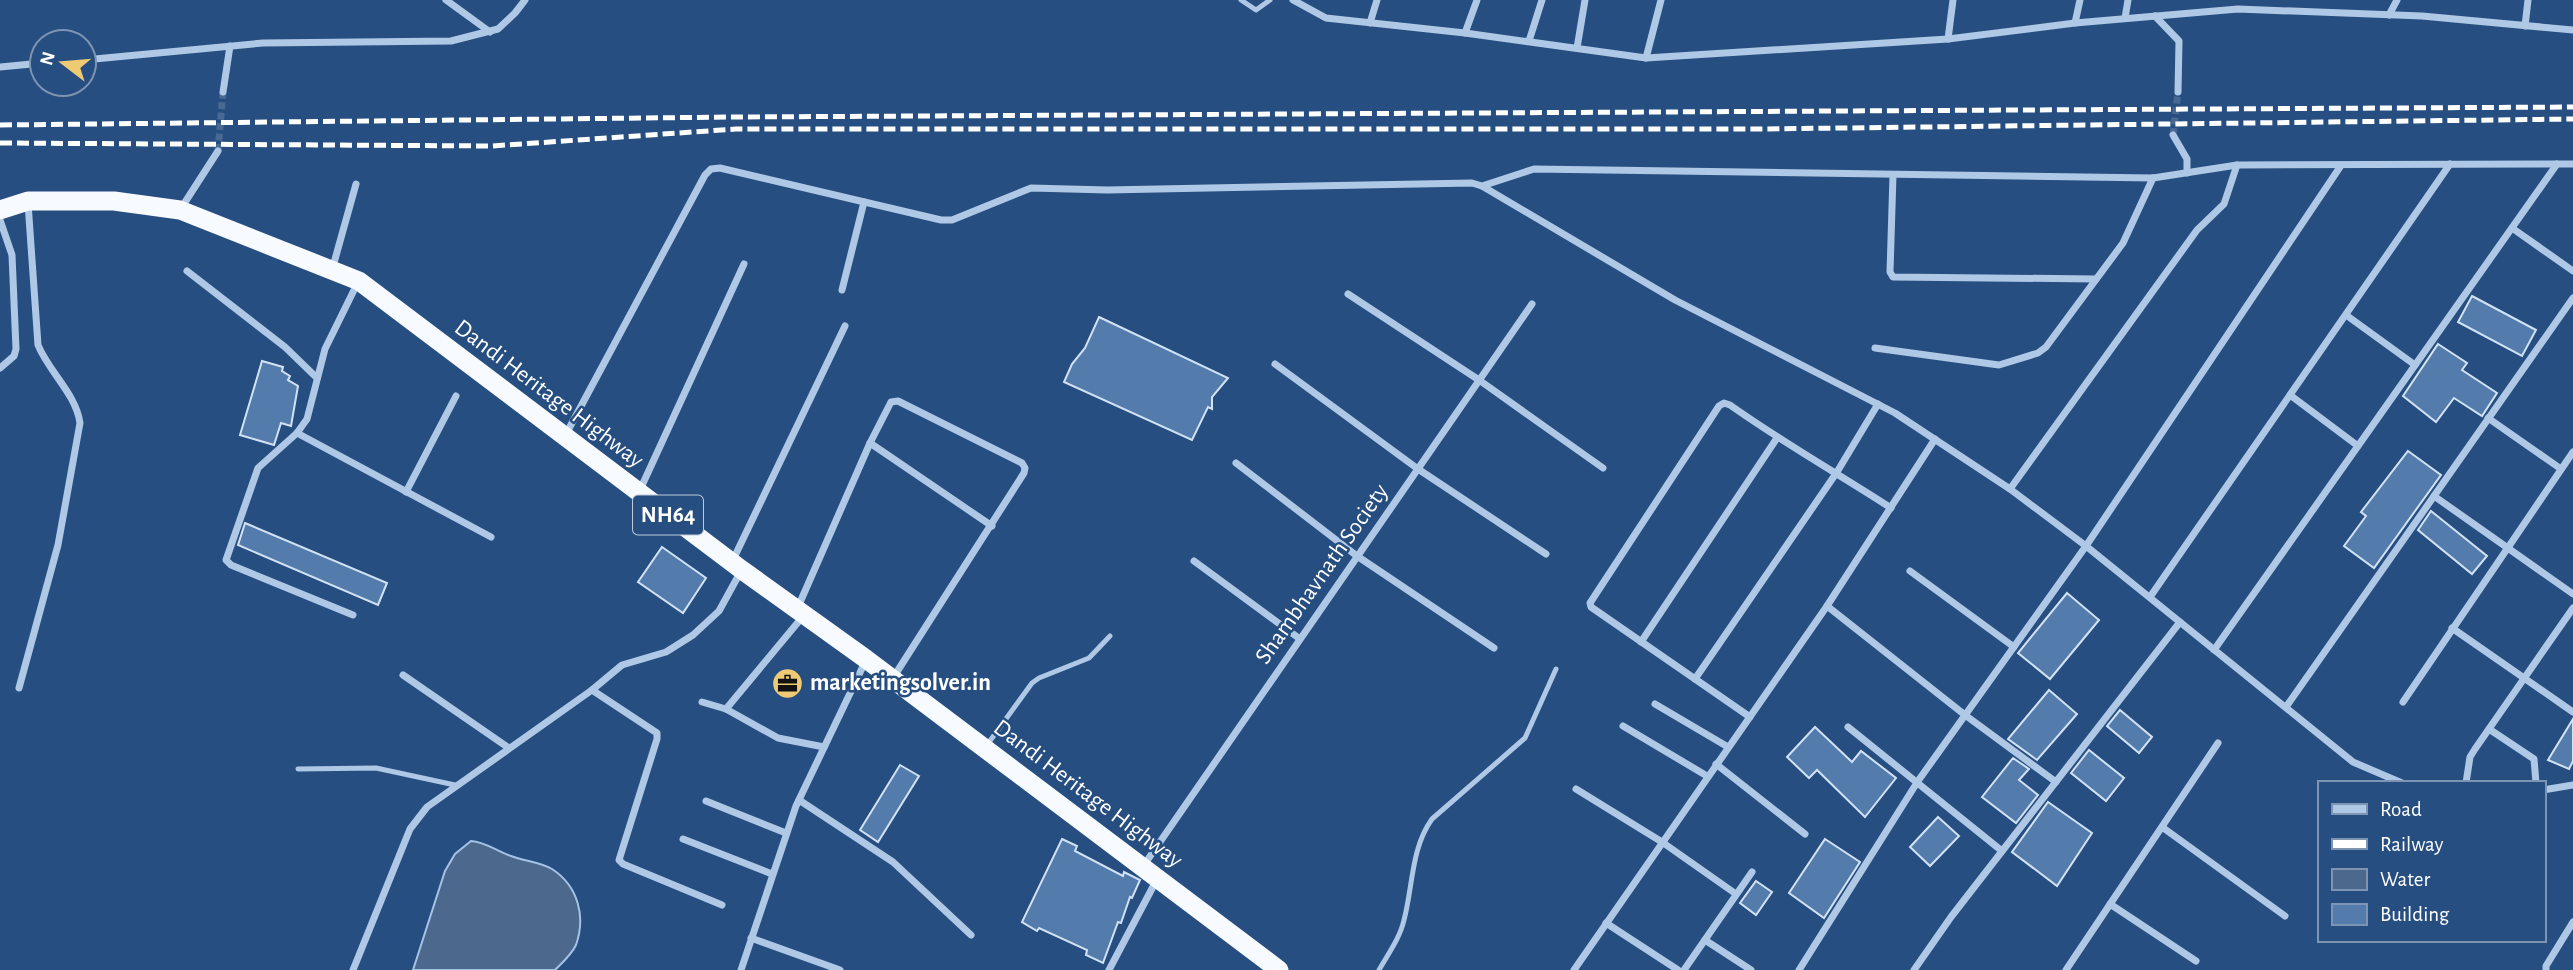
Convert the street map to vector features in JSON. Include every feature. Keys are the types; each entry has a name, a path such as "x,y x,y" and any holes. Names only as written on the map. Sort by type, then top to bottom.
{"highway":[{"name":"Dandi Heritage Highway","path":"0,210 27,201 114,201 180,210 359,281 737,566 1151,871 1279,970"}],"street":[{"path":"446,0 490,32"},
{"path":"98,59 263,43 441,42 490,32 505,23 525,0"},
{"path":"1293,0 1326,18 1465,33 1646,58 1948,39 2239,4 2423,16 2573,30"},
{"path":"1370,23 1377,0"},
{"path":"1465,33 1477,0"},
{"path":"1529,41 1542,0"},
{"path":"1577,48 1585,0"},
{"path":"1646,58 1661,0"},
{"path":"1948,39 1953,0"},
{"path":"2075,23 2080,0"},
{"path":"2125,18 2128,0"},
{"path":"2389,15 2397,0"},
{"path":"2525,26 2528,0"},
{"path":"2155,16 2179,41 2178,92"},
{"path":"223,92 230,46"},
{"path":"0,67 28,64"},
{"path":"2173,135 2187,159 2187,173"},
{"path":"180,210 218,151"},
{"path":"2150,597 2450,164"},
{"path":"2214,650 2557,164"},
{"path":"1482,186 1534,169 2153,178 2236,165 2340,167 2573,164"},
{"path":"2010,489 2197,230 2224,204 2236,165"},
{"path":"1799,970 1918,781 2086,546 2340,167"},
{"path":"565,437 705,175 711,169 720,168 941,220 951,220 1031,188 1107,190 1460,181 1482,186 1675,300 1878,404 1935,439 2010,489 2086,546 2353,762 2397,781"},
{"path":"1893,175 1890,272 1893,277 2096,279"},
{"path":"1875,348 2007,365 2038,353 2046,347 2123,243 2153,178"},
{"path":"332,270 356,184"},
{"path":"19,688 58,545 80,424 78,413 42,356 38,345 27,201"},
{"path":"842,290 864,202"},
{"path":"0,220 12,255 16,349 14,356 0,369"},
{"path":"2512,228 2573,271"},
{"path":"638,492 744,264"},
{"path":"187,271 285,347 317,378"},
{"path":"353,615 231,565 226,560 258,468 297,433 307,419 328,338 359,281"},
{"path":"1348,294 1479,380 1603,468"},
{"path":"2286,707 2573,298"},
{"name":"Shambhavnath Society","path":"1109,970 1151,871 1300,639 1532,304"},
{"path":"2346,315 2415,365"},
{"path":"353,970 410,829 427,807 592,690 622,665 666,652 693,635 719,611 845,326"},
{"path":"1275,364 1418,469 1546,554"},
{"path":"2290,395 2358,446"},
{"path":"406,492 456,396"},
{"path":"726,709 801,612 870,443 886,409 891,402 898,401 1022,463 1025,468 992,526 892,679"},
{"path":"1750,718 1591,607 1591,599 1719,406 1724,403 1730,405 1777,438 1837,472 1891,508"},
{"path":"1695,679 1837,472 1878,404"},
{"path":"2488,418 2561,469"},
{"path":"297,433 491,537"},
{"path":"1642,642 1777,438"},
{"path":"1574,970 1827,606 1935,439"},
{"path":"870,443 992,526"},
{"path":"2403,702 2573,452"},
{"path":"1236,463 1357,556 1494,648"},
{"path":"2434,496 2573,594"},
{"path":"1194,561 1300,639"},
{"path":"1910,571 2014,646"},
{"path":"1827,606 1965,715 2056,782"},
{"path":"2466,781 2470,757 2573,608"},
{"path":"1914,970 1951,917 2180,621"},
{"path":"2452,628 2573,712"},
{"path":"741,970 799,800 866,659"},
{"path":"403,675 509,748"},
{"path":"592,690 656,733 657,739 619,860 722,905"},
{"path":"702,702 726,709 778,738 824,747"},
{"path":"1655,704 1728,747"},
{"path":"1623,726 1707,776"},
{"path":"1848,727 2002,851"},
{"path":"2489,729 2534,759 2536,781"},
{"path":"2066,970 2218,743"},
{"path":"1716,764 1805,834"},
{"path":"2545,790 2573,785"},
{"path":"1576,789 1662,842 1736,894"},
{"path":"799,800 893,862 971,935"},
{"path":"706,801 786,833"},
{"path":"2162,827 2285,916"},
{"path":"683,839 772,874"},
{"path":"1684,970 1752,872"},
{"path":"2110,904 2196,961"},
{"path":"2546,970 2573,922"},
{"path":"1606,923 1678,970"},
{"path":"751,938 840,970"},
{"path":"1705,940 1751,970"}],"lane":[{"path":"1241,0 1256,9 1270,0"},
{"path":"985,748 1032,683 1090,658 1110,636"},
{"path":"1379,970 1403,925 1423,832 1432,819 1525,738 1556,669"},
{"path":"298,769 376,768 455,785"}],"water":[{"path":"471,841 552,869 574,893 580,913 579,934 572,952 555,970 413,970 445,871 455,854"}],"building":[{"path":"2472,296 2536,330 2522,356 2458,322"},
{"path":"1099,317 1228,378 1212,397 1212,409 1208,407 1192,440 1064,382 1072,364 1085,348"},
{"path":"2438,344 2467,363 2462,370 2497,393 2482,416 2454,398 2436,422 2403,396"},
{"path":"262,361 283,367 282,371 290,376 288,380 298,386 291,426 281,423 274,445 240,435"},
{"path":"2408,451 2441,475 2374,568 2344,546 2366,516 2361,512"},
{"path":"2431,511 2487,556 2472,574 2418,530"},
{"path":"245,523 387,583 378,605 238,545"},
{"path":"662,547 706,578 683,613 638,582"},
{"path":"2067,593 2099,620 2050,679 2018,653"},
{"path":"2049,690 2077,714 2037,760 2008,739"},
{"path":"2120,710 2152,737 2139,753 2107,726"},
{"path":"2573,719 2573,761 2569,769 2548,760"},
{"path":"1815,727 1852,762 1861,751 1896,778 1865,817 1817,770 1809,778 1787,757"},
{"path":"2089,750 2124,778 2106,801 2071,773"},
{"path":"2013,758 2029,769 2019,780 2038,795 2016,823 1982,797"},
{"path":"900,765 919,776 878,842 860,830"},
{"path":"2048,802 2092,833 2057,886 2012,852"},
{"path":"1938,817 1959,836 1930,866 1910,847"},
{"path":"1062,839 1077,846 1075,851 1123,876 1124,872 1140,880 1132,898 1130,897 1121,923 1118,922 1103,963 1086,955 1087,950 1039,928 1037,931 1022,922"},
{"path":"1825,839 1860,862 1824,918 1789,893"},
{"path":"1756,881 1772,892 1756,915 1740,903"}],"tunnel":[{"path":"218,151 223,92"},
{"path":"2173,135 2178,92"}],"railway":[{"path":"0,125 737,117 2573,107"},
{"path":"0,143 492,146 736,129 1762,129 2573,119"}],"place":[{"name":"marketingsolver.in","path":"787,683"}]}
